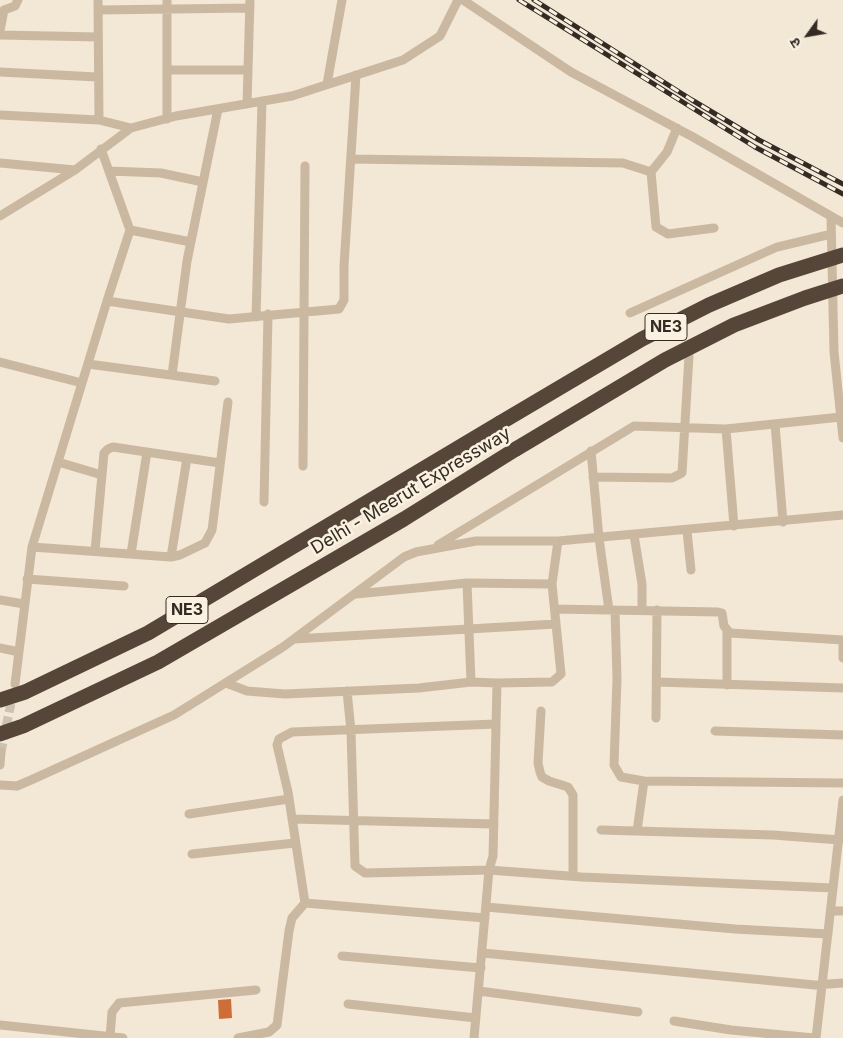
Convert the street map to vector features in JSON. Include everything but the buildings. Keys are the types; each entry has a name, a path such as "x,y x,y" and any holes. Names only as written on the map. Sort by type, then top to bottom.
{"highway":[{"name":"Delhi - Meerut Expressway","path":"0,700 25,692 148,633 642,339 708,305 779,275 843,255"},
{"name":"Delhi - Meerut Expressway","path":"0,734 24,726 158,662 404,519 516,448 665,360 734,325 805,298 843,286"}],"street":[{"path":"0,31 4,10 15,6 18,0"},
{"path":"98,0 97,77 99,120"},
{"path":"327,84 342,0"},
{"path":"0,216 75,170 131,128 167,119 292,96 403,60 440,36 458,0"},
{"path":"463,0 571,72 677,128 843,224"},
{"path":"98,10 167,4 250,4 248,104"},
{"path":"167,4 167,119"},
{"path":"0,35 98,37"},
{"path":"167,70 248,70"},
{"path":"0,72 97,77"},
{"path":"106,301 229,319 340,309 343,305 356,75"},
{"path":"256,317 262,101"},
{"path":"172,375 191,242 218,109"},
{"path":"0,115 99,120 131,128"},
{"path":"677,128 666,152 651,172 656,227 661,232 668,234 714,228"},
{"path":"15,684 32,547 106,301 130,230 101,150"},
{"path":"352,158 623,163 651,172"},
{"path":"0,163 75,170"},
{"path":"303,466 305,166"},
{"path":"109,171 161,174 203,182"},
{"path":"831,217 834,352 841,395 843,438"},
{"path":"130,230 191,242"},
{"path":"630,313 776,247 831,234"},
{"path":"264,502 268,314"},
{"path":"593,478 677,476 682,473 689,356"},
{"path":"0,362 82,383"},
{"path":"88,364 215,381"},
{"path":"32,547 171,557 192,550 208,538 212,530 228,402"},
{"path":"434,547 634,426 726,429 841,417"},
{"path":"775,424 783,522"},
{"path":"726,429 734,526"},
{"path":"95,552 104,453 108,449 147,452 220,463"},
{"path":"591,451 599,538 612,610 617,679 614,765 621,777 644,781 843,783"},
{"path":"131,554 147,452"},
{"path":"171,557 187,458"},
{"path":"58,462 102,475"},
{"path":"0,785 17,786 174,716 294,639 404,557 434,547 476,541 558,541 599,538 843,515"},
{"path":"687,531 691,570"},
{"path":"634,535 642,584 642,610"},
{"path":"226,684 247,691 272,694 419,688 471,682 552,682 561,674 552,584 558,541"},
{"path":"28,579 124,586"},
{"path":"354,594 467,583 552,584"},
{"path":"467,583 471,682"},
{"path":"0,600 24,604"},
{"path":"555,610 720,612 727,630 727,685"},
{"path":"656,718 657,610"},
{"path":"294,639 556,624"},
{"path":"727,630 748,635 843,640"},
{"path":"843,644 843,658"},
{"path":"0,648 19,652"},
{"path":"657,682 843,688"},
{"path":"474,1038 489,870 492,856 497,683"},
{"path":"347,691 351,731 355,866 365,873 489,870 573,876 833,888"},
{"path":"541,711 538,763 540,772 542,777 549,781 568,787 573,795 573,876"},
{"path":"305,903 289,799 277,745 279,739 292,732 496,724"},
{"path":"715,732 843,735"},
{"path":"0,766 1,752"},
{"path":"637,831 644,781"},
{"path":"189,814 289,799"},
{"path":"674,1021 731,1030 815,1038 823,984 833,888 839,869 843,800"},
{"path":"292,819 494,824"},
{"path":"601,830 773,835 840,840"},
{"path":"192,854 295,843"},
{"path":"305,903 485,918"},
{"path":"238,1038 254,1037 269,1032 277,1025 280,1015 292,918 305,903"},
{"path":"486,907 735,929 828,934"},
{"path":"831,911 843,911"},
{"path":"483,953 710,976 823,984 843,982"},
{"path":"342,956 481,968"},
{"path":"110,1037 112,1012 119,1003 256,990"},
{"path":"479,991 638,1012"},
{"path":"348,1004 476,1018"},
{"path":"0,1025 124,1038"},
{"path":"269,1032 277,1038"}],"tunnel":[{"path":"1,752 13,693"}],"railway":[{"path":"519,0 755,147 843,194"},
{"path":"534,0 759,140 843,184"}]}
